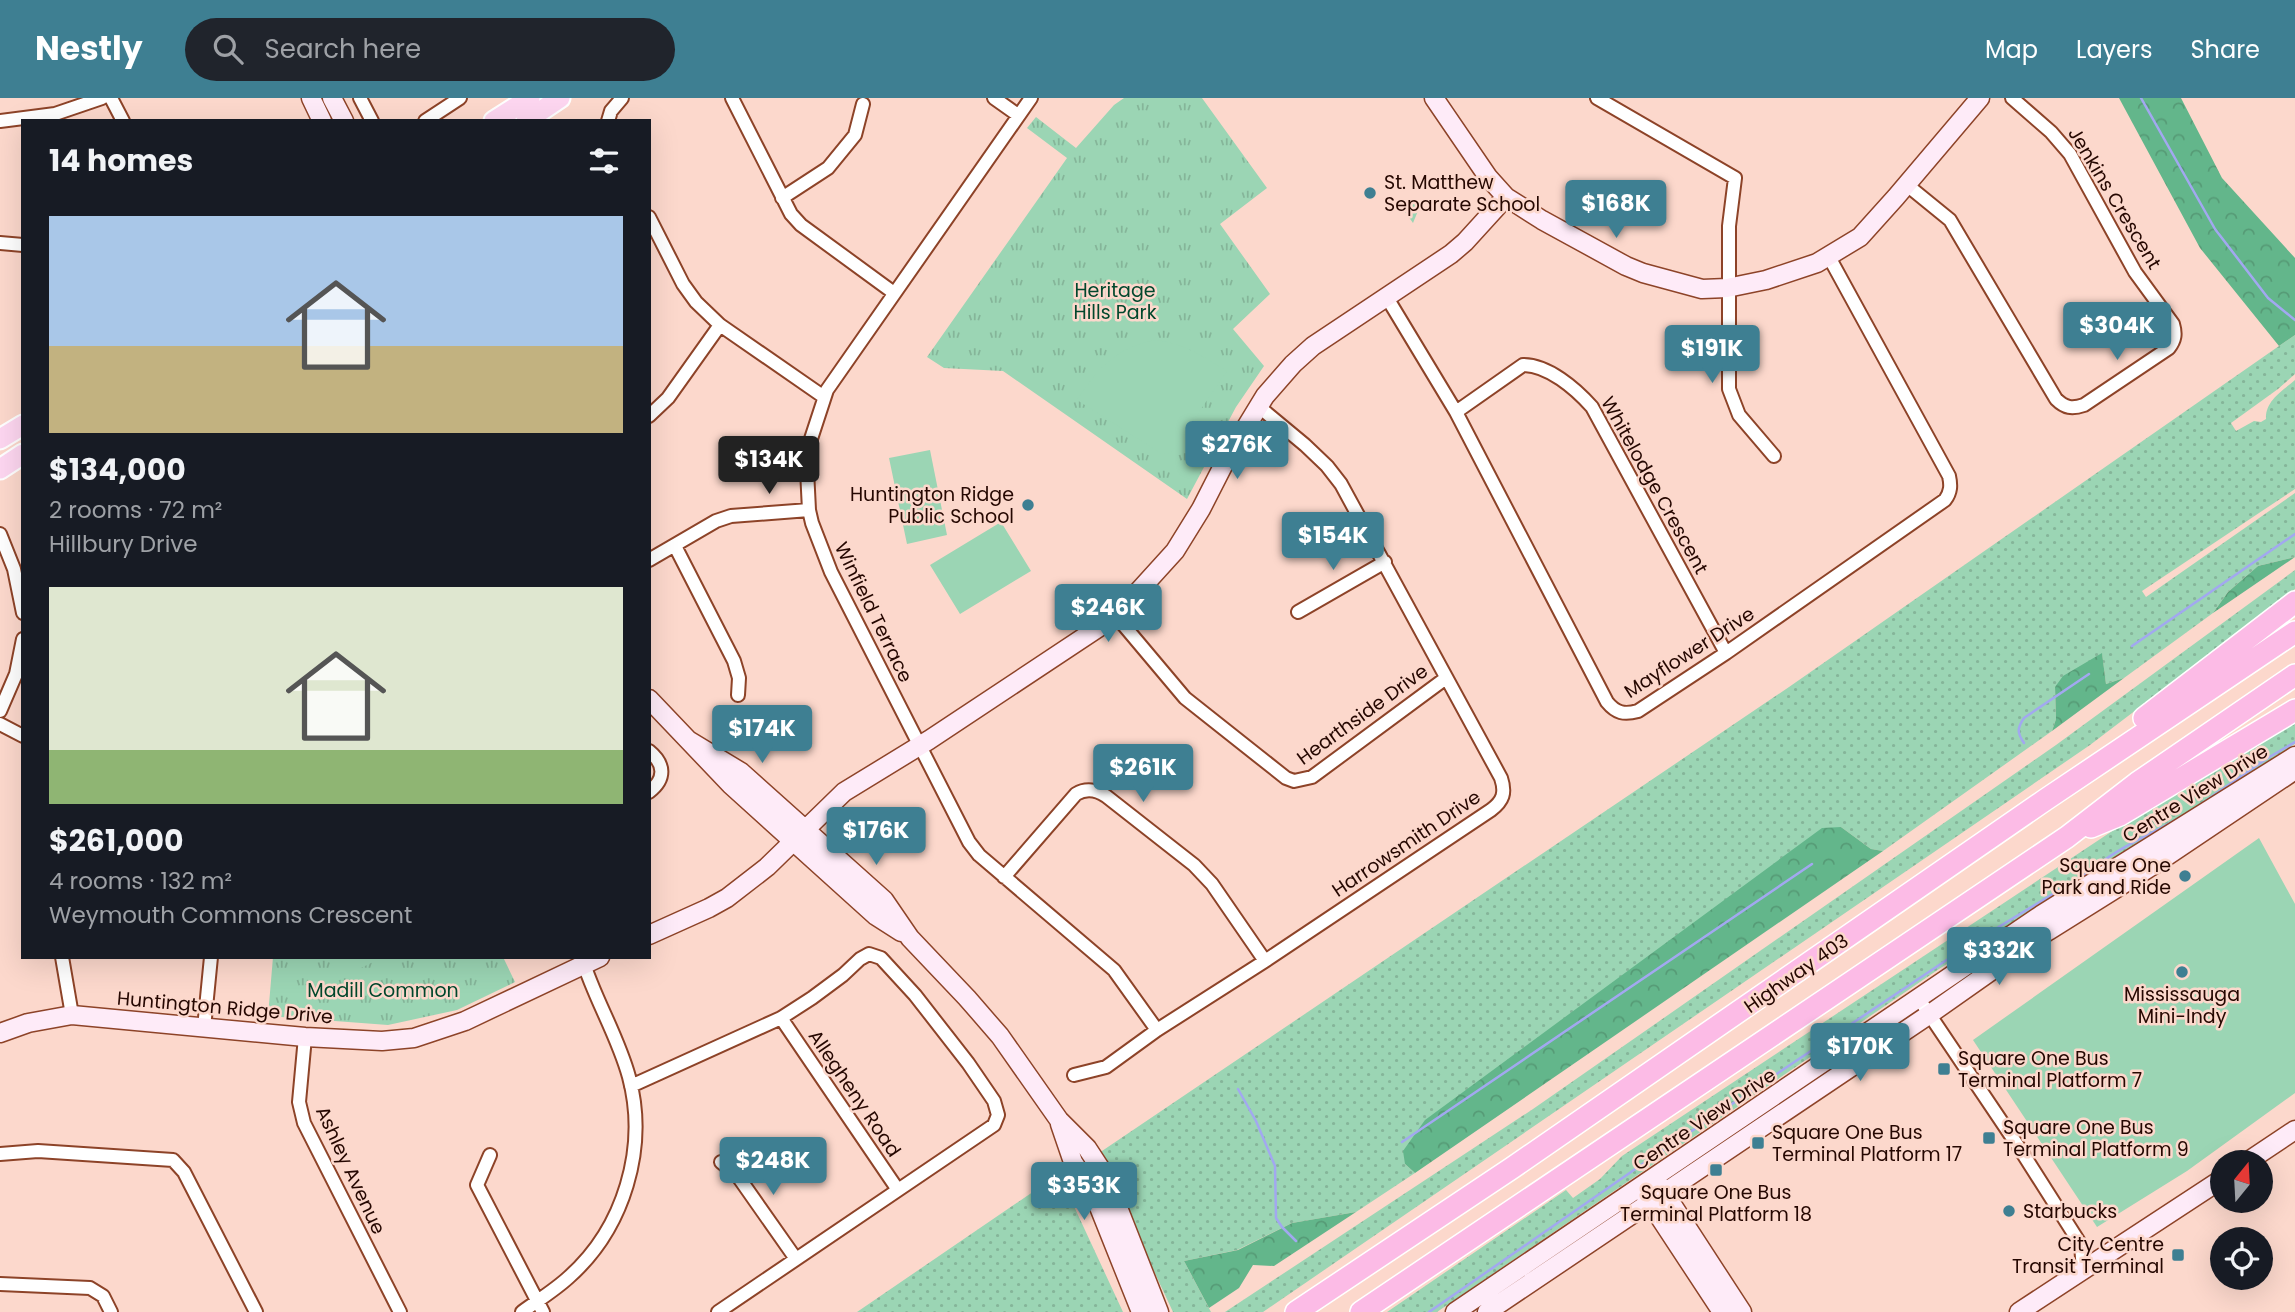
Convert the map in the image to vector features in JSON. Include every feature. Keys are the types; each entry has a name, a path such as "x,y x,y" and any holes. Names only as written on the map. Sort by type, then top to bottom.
{"highway":[{"path":"2076,780 2118,738 2295,602"},
{"name":"Highway 403","path":"1296,1312 1535,1152 2295,632"},
{"name":"Highway 403","path":"1361,1312 1580,1162 2067,837 2137,783 2295,675"},
{"path":"2067,837 2120,815 2295,710"}],"main road":[{"path":"497,119 530,98"},
{"path":"529,119 560,98"},
{"path":"0,439 21,426"},
{"path":"0,469 21,455"}],"street":[{"path":"0,121 55,114 102,98"},
{"path":"111,98 122,119"},
{"path":"311,98 321,119"},
{"path":"332,98 343,119"},
{"path":"360,98 371,119"},
{"path":"428,119 460,98"},
{"path":"609,119 611,111 622,98"},
{"path":"732,98 782,198 802,225 894,293"},
{"path":"994,98 1018,115"},
{"name":"Winfield Terrace","path":"1031,98 824,397 809,445 809,510 831,572 969,842 979,855 1114,970 1157,1030"},
{"path":"1434,98 1488,177 1506,197 1594,249 1643,273 1702,289 1727,288 1766,280 1829,257 1860,237 1980,98"},
{"path":"1597,98 1735,178 1729,226 1727,288 1729,389 1739,415 1773,456"},
{"name":"Jenkins Crescent","path":"1907,185 1950,220 2062,405 2076,408 2084,405 2169,348 2176,332 2173,324 2135,272 2070,155 2051,132 2012,98"},
{"path":"782,198 828,168 855,135 863,104"},
{"path":"651,934 727,898 767,867 844,792 1116,616 1175,551 1258,406 1274,385 1313,346 1458,248 1506,197"},
{"path":"651,221 683,284 696,302 720,325 824,397"},
{"path":"0,243 21,245"},
{"name":"Mayflower Drive","path":"1387,296 1456,412 1607,702 1614,711 1621,713 1638,711 1726,653 1945,500 1951,489 1949,476 1829,257"},
{"path":"651,414 668,398 720,325"},
{"name":"Whitelodge Crescent","path":"1456,412 1522,365 1534,365 1577,390 1592,407 1726,653"},
{"name":"Harrowsmith Drive","path":"1074,1075 1105,1067 1500,803 1504,796 1501,778 1352,500 1327,466 1258,406"},
{"path":"651,559 716,521 731,516 809,510"},
{"path":"0,534 14,569 21,603"},
{"path":"676,546 734,660 739,678 738,695"},
{"path":"1298,612 1385,562"},
{"name":"Hearthside Drive","path":"1116,616 1185,698 1286,778 1294,781 1312,777 1446,678"},
{"path":"0,711 16,674 21,649"},
{"path":"651,701 732,785 884,900 910,938 1000,1037 1059,1121 1087,1148 1106,1177 1159,1312"},
{"path":"0,724 21,735"},
{"path":"651,753 658,759 662,773 658,785 651,790"},
{"name":"Centre View Drive","path":"1487,1312 1609,1228 1658,1198 1924,1006 2041,915 2295,756"},
{"name":"Centre View Drive","path":"1455,1312 1647,1182 1924,1006 2155,864 2295,770"},
{"path":"1004,877 1076,794 1083,790 1095,791 1106,796 1194,865 1212,884 1265,961"},
{"path":"631,1086 781,1018 869,954 881,958 915,995 981,1082 996,1108 998,1115 994,1125 718,1312"},
{"path":"62,959 72,1015"},
{"path":"204,1028 211,959"},
{"path":"522,1312 540,1306 594,1250 613,1222 628,1185 635,1149 631,1086 589,960"},
{"name":"Huntington Ridge Drive","path":"0,1033 28,1023 72,1015 94,1015 305,1037 382,1041 414,1038 465,1021 589,960"},
{"path":"1924,1006 2081,1245 2083,1270"},
{"name":"Allegheny Road","path":"781,1018 898,1190"},
{"name":"Ashley Avenue","path":"305,1037 299,1102 304,1123 400,1312"},
{"path":"1059,1121 1073,1162 1093,1192 1141,1312"},
{"path":"2264,1150 2295,1129"},
{"path":"0,1154 38,1151 173,1160 184,1172 256,1312"},
{"path":"490,1155 477,1185 540,1306"},
{"path":"721,1162 737,1175 796,1259"},
{"path":"1647,1182 1742,1312"},
{"path":"2019,1312 2210,1187"},
{"path":"1658,1198 1722,1312"},
{"path":"0,1284 90,1288 103,1296 111,1312"}],"green space":[{"name":"Heritage Hills Park","path":"1124,98 1202,98 1267,188 1220,224 1270,294 1233,329 1264,366 1236,407 1187,499 1003,371 944,368 927,357 1067,158 1027,128 1036,117 1076,148 1114,105"},
{"path":"2119,98 2181,98 2222,178 2295,258 2295,335 2279,346 2200,248"},
{"path":"1410,199 1419,202 1420,206 1413,223 1403,209"},
{"path":"2295,335 2295,374 2231,423 2236,431 2254,421 2261,422 2266,419 2271,402 2295,380 2295,489 2142,591 2146,597 2295,493 2295,557 2258,566 2228,592 2213,613 2124,678 2106,684 2102,654 2055,687 2056,719 2052,731 1883,851 1871,849 1841,827 1405,1164 1415,1173 1356,1212 1292,1223 1237,1250 1184,1261 1211,1312 1173,1312 1099,1153 1789,687"},
{"path":"1155,340 1184,347 1227,371 1171,453 1162,454 1077,400 1109,361 1129,348"},
{"path":"930,450 947,535 907,544 889,458"},
{"path":"1001,522 1031,571 960,614 930,565"},
{"path":"2295,557 2213,613 2228,592 2258,566"},
{"path":"2295,570 2295,589 2090,745 1263,1312 1225,1312 1533,1109 2056,745"},
{"path":"2102,653 2106,684 2124,678 2052,731 2056,719 2055,687 2063,676"},
{"path":"2295,720 2295,744 1939,969 1437,1312 1387,1312 1566,1190 1573,1198 1600,1179 1622,1156 2138,814"},
{"path":"1841,827 1871,849 1883,851 1415,1173 1405,1164 1403,1151 1425,1120 1822,828"},
{"name":"Mississauga Mini-Indy","path":"2259,838 2295,904 2295,1093 2216,1150 2210,1150 2210,1154 2187,1171 2097,1227 1973,1040"},
{"name":"Madill Common","path":"273,959 504,959 515,982 457,1010 388,1025 268,1016"},
{"path":"329,959 379,959 339,979"},
{"path":"1059,1174 1123,1312 857,1312"},
{"path":"1356,1212 1274,1266 1253,1265 1239,1288 1209,1308 1184,1261 1238,1250 1292,1223"}],"waterway":[{"path":"2141,98 2215,229 2268,298 2295,320"},
{"path":"2132,646 2295,534"},
{"path":"2024,743 2019,730 2024,718 2089,674"},
{"path":"2188,813 2295,742"},
{"path":"2103,861 2182,816"},
{"path":"1429,1312 1644,1163 1969,945 2104,863"},
{"path":"1402,1142 1812,864"},
{"path":"1238,1089 1256,1121 1275,1166 1276,1218 1296,1241"}],"place":[{"name":"St. Matthew Separate School","path":"1370,193"},
{"name":"Huntington Ridge Public School","path":"1028,505"},
{"name":"Square One Park and Ride","path":"2185,876"},
{"name":"Mississauga Mini-Indy","path":"2182,972"},
{"name":"Square One Bus Terminal Platform 7","path":"1944,1069"},
{"name":"Square One Bus Terminal Platform 9","path":"1989,1138"},
{"name":"Square One Bus Terminal Platform 17","path":"1758,1143"},
{"name":"Square One Bus Terminal Platform 18","path":"1716,1170"},
{"name":"Starbucks","path":"2009,1211"},
{"name":"City Centre Transit Terminal","path":"2178,1255"}]}
